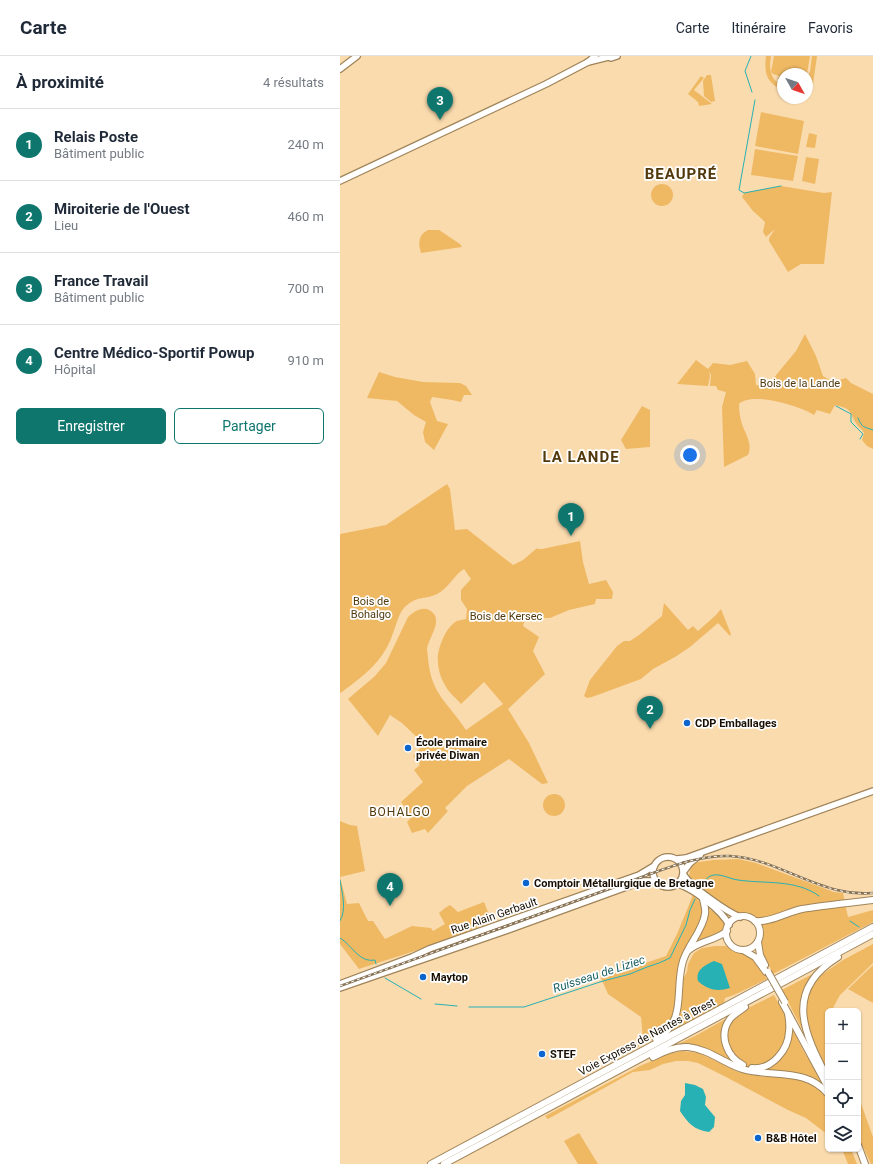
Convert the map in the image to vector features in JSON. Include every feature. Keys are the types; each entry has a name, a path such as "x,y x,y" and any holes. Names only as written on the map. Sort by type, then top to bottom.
{"highway":[{"path":"641,1052 647,1045 666,1032 676,1017 679,1005 682,964 704,919 706,910 703,899"},
{"path":"755,921 765,921 802,909 873,900"},
{"path":"687,952 698,943 716,938 728,928 735,919 740,917 748,917 755,921 760,929 758,942 760,955 767,972 826,1080"},
{"name":"Voie Express de Nantes à Brest","path":"431,1164 873,927"},
{"path":"728,928 727,936 732,946 755,957 767,972"},
{"name":"Voie Express de Nantes à Brest","path":"444,1164 873,934"},
{"path":"743,950 754,947 758,942"},
{"path":"825,1073 806,1030 803,1017 803,1003 808,988 820,972 829,963 849,951 853,945"},
{"path":"766,992 762,997 739,1011 728,1024 725,1033 726,1046 734,1059 743,1065 754,1068 766,1066 773,1062 780,1055 787,1042 789,1031 788,1013"},
{"path":"784,1002 788,1013 825,1081"},
{"path":"638,1060 646,1060 672,1049 688,1047 705,1051 745,1070 754,1072 793,1074 804,1077 816,1083 825,1091"},
{"path":"857,1152 862,1164"},
{"path":"861,1152 866,1164"}],"main road":[{"path":"340,69 357,56"},
{"path":"588,62 595,56"},
{"path":"340,181 515,99 588,62 606,57 613,58 617,56"},
{"path":"677,859 686,858 873,792"},
{"path":"722,845 696,857 690,863 684,873 678,884 670,887 662,886 656,881 653,873 654,866 659,859 671,856 677,859 682,863 684,873 692,884 729,912 740,917"},
{"name":"Rue Alain Gerbault","path":"340,984 412,957 429,949 639,875 654,866"},
{"name":"Rue Alain Gerbault","path":"340,988 643,881 656,881"},
{"path":"678,884 690,889 721,913 728,928"}],"green space":[{"path":"766,56 771,56 770,70 777,82 777,87 767,76 765,67"},
{"path":"774,56 810,56 808,68 777,68 777,75 771,72"},
{"path":"812,56 817,56 813,84 813,68 810,68"},
{"path":"707,75 711,75 715,101 711,102 704,96 703,81"},
{"path":"701,76 704,78 694,90 712,104 699,106 698,102 688,94"},
{"path":"761,112 804,121 798,154 755,146"},
{"path":"809,133 817,135 815,148 806,147"},
{"path":"755,149 798,156 793,181 751,175"},
{"path":"806,157 819,159 815,184 802,181"},
{"path":"662,184 670,187 673,195 670,203 662,206 654,203 651,195 654,187"},
{"path":"781,186 824,193 832,192 824,264 801,264 788,272 769,241 769,238 775,229 766,237 763,232 765,222 753,211 742,197 744,193"},
{"path":"428,230 439,230 460,244 462,247 421,253 419,246 420,240 422,234"},
{"name":"Bois de la Lande","path":"805,334 816,356 823,376 833,382 846,378 851,383 873,394 873,449 867,446 862,440 864,433 847,409 835,405 830,414 817,410 814,415 808,411 776,401 765,399 745,400 739,404 741,422 750,447 748,455 724,467 722,407 726,392 718,390 716,386 710,386 711,375 709,371 710,376 708,386 677,384 696,360 708,369 713,363 730,365 747,361 755,374 756,385 767,386 796,351"},
{"path":"379,372 395,377 423,382 460,383 466,386 472,395 464,395 461,402 432,397 430,402 437,421 448,424 434,450 425,442 423,432 426,422 414,415 397,401 367,398"},
{"path":"642,406 650,410 650,447 626,449 621,440"},
{"path":"447,484 450,489 455,530 467,529 513,565 523,560 537,548 542,549 580,541 583,562 589,584 606,580 613,592 612,599 596,599 595,604 569,610 550,618 525,618 523,626 539,637 533,651 545,674 508,709 529,743 548,783 542,784 509,759 467,786 445,808 448,811 428,833 425,829 412,833 407,822 410,819 407,810 401,802 423,782 414,770 420,765 413,756 424,744 402,723 390,715 378,736 348,699 375,676 386,663 408,617 417,610 428,609 436,618 435,627 427,649 433,681 441,697 466,730 503,704 484,682 461,704 448,690 440,674 438,657 443,639 453,624 466,619 467,609 461,600 461,590 471,579 464,569 441,592 433,596 417,599 404,608 390,641 381,657 363,676 340,693 340,534 386,525"},
{"path":"664,603 688,630 693,626 698,631 721,609 731,634 730,636 718,623 690,647 653,669 641,679 592,697 587,698 584,696 590,680 617,646 624,641 630,641 639,635 662,616"},
{"path":"554,794 562,797 565,805 562,813 554,816 546,813 543,805 546,797"},
{"path":"340,821 357,826 365,871 340,877"},
{"path":"738,859 756,863 834,892 843,893 848,917 873,910 873,922 773,974 763,953 761,945 764,930 758,920 753,916 735,912 723,905 704,890 689,875 692,863"},
{"path":"340,877 347,904 359,903 368,921 373,921 385,939 412,926 431,928 433,931 445,924 439,913 450,905 458,912 484,902 492,922 424,948 359,969 340,944"},
{"path":"693,895 701,903 724,919 725,927 722,932 685,951 679,963 676,1011 671,1022 665,1029 625,1054 621,1051 643,1039 641,1017 608,994 601,978 666,956"},
{"path":"873,944 873,963 840,995 833,1008 825,1008 825,1067 812,1037 803,1031 782,990 818,971 824,973 843,960"},
{"path":"726,946 734,951 749,955 758,964 767,979 725,998 724,1003 670,1033 678,1018 683,979 687,972 688,964 694,953 702,948"},
{"path":"873,965 873,1003 848,989"},
{"path":"774,995 804,1052 825,1085 824,1086 812,1078 800,1073 760,1071 743,1067 708,1049 688,1044 674,1046 731,1016 738,1016 750,1007"},
{"path":"682,1051 699,1053 738,1072 763,1077 792,1077 806,1080 825,1094 825,1133 806,1118 698,1063 688,1061 676,1061 663,1064 650,1070 633,1072 548,1119 545,1116 640,1066 668,1054"},
{"path":"861,1103 873,1137 873,1164 871,1164 861,1142"},
{"path":"579,1133 598,1164 578,1164 564,1141"},
{"path":"843,1152 852,1152 857,1164 848,1164"}],"water":[{"path":"714,961 722,964 730,988 717,990 709,988 698,981 697,977 699,971 704,966"},
{"path":"685,1083 695,1085 703,1089 706,1097 705,1105 715,1117 714,1127 709,1132 695,1128 680,1111 681,1101 685,1095"}],"waterway":[{"path":"751,56 745,71 752,92"},
{"path":"755,100 739,190 744,193 781,186"},
{"path":"836,406 851,414 851,422 863,434 860,439"},
{"path":"858,418 862,426 873,430"},
{"name":"Ruisseau de Liziec","path":"702,884 708,877 717,875 738,880 780,883 800,887 819,896"},
{"name":"Ruisseau de Liziec","path":"340,880 344,906 340,921"},
{"name":"Ruisseau de Liziec","path":"469,1007 524,1007 603,981 630,974 670,958 686,925 695,899"},
{"name":"Ruisseau de Liziec","path":"850,921 859,927"},
{"name":"Ruisseau de Liziec","path":"340,938 364,959 375,960 376,964"},
{"name":"Ruisseau de Liziec","path":"385,978 421,999"},
{"name":"Ruisseau de Liziec","path":"435,1004 457,1006"}],"railway":[{"path":"340,986 681,863 710,857 730,856 758,861 837,890 855,893 873,893"}],"place":[{"name":"France Travail","path":"440,120"},
{"name":"Relais Poste","path":"571,536"},
{"name":"CDP Emballages","path":"687,723"},
{"name":"Miroiterie de l'Ouest","path":"650,729"},
{"name":"École primaire privée Diwan","path":"408,748"},
{"name":"Comptoir Métallurgique de Bretagne","path":"526,883"},
{"name":"Centre Médico-Sportif Powup","path":"390,906"},
{"name":"Maytop","path":"423,977"},
{"name":"STEF","path":"542,1054"},
{"name":"B&B Hôtel","path":"758,1138"}],"district":[{"name":"BEAUPRÉ","path":"681,174"},
{"name":"LA LANDE","path":"581,457"},
{"name":"BOHALGO","path":"400,812"}],"park label":[{"name":"Bois de Bohalgo","path":"371,607"},
{"name":"Bois de Kersec","path":"506,616"}]}
